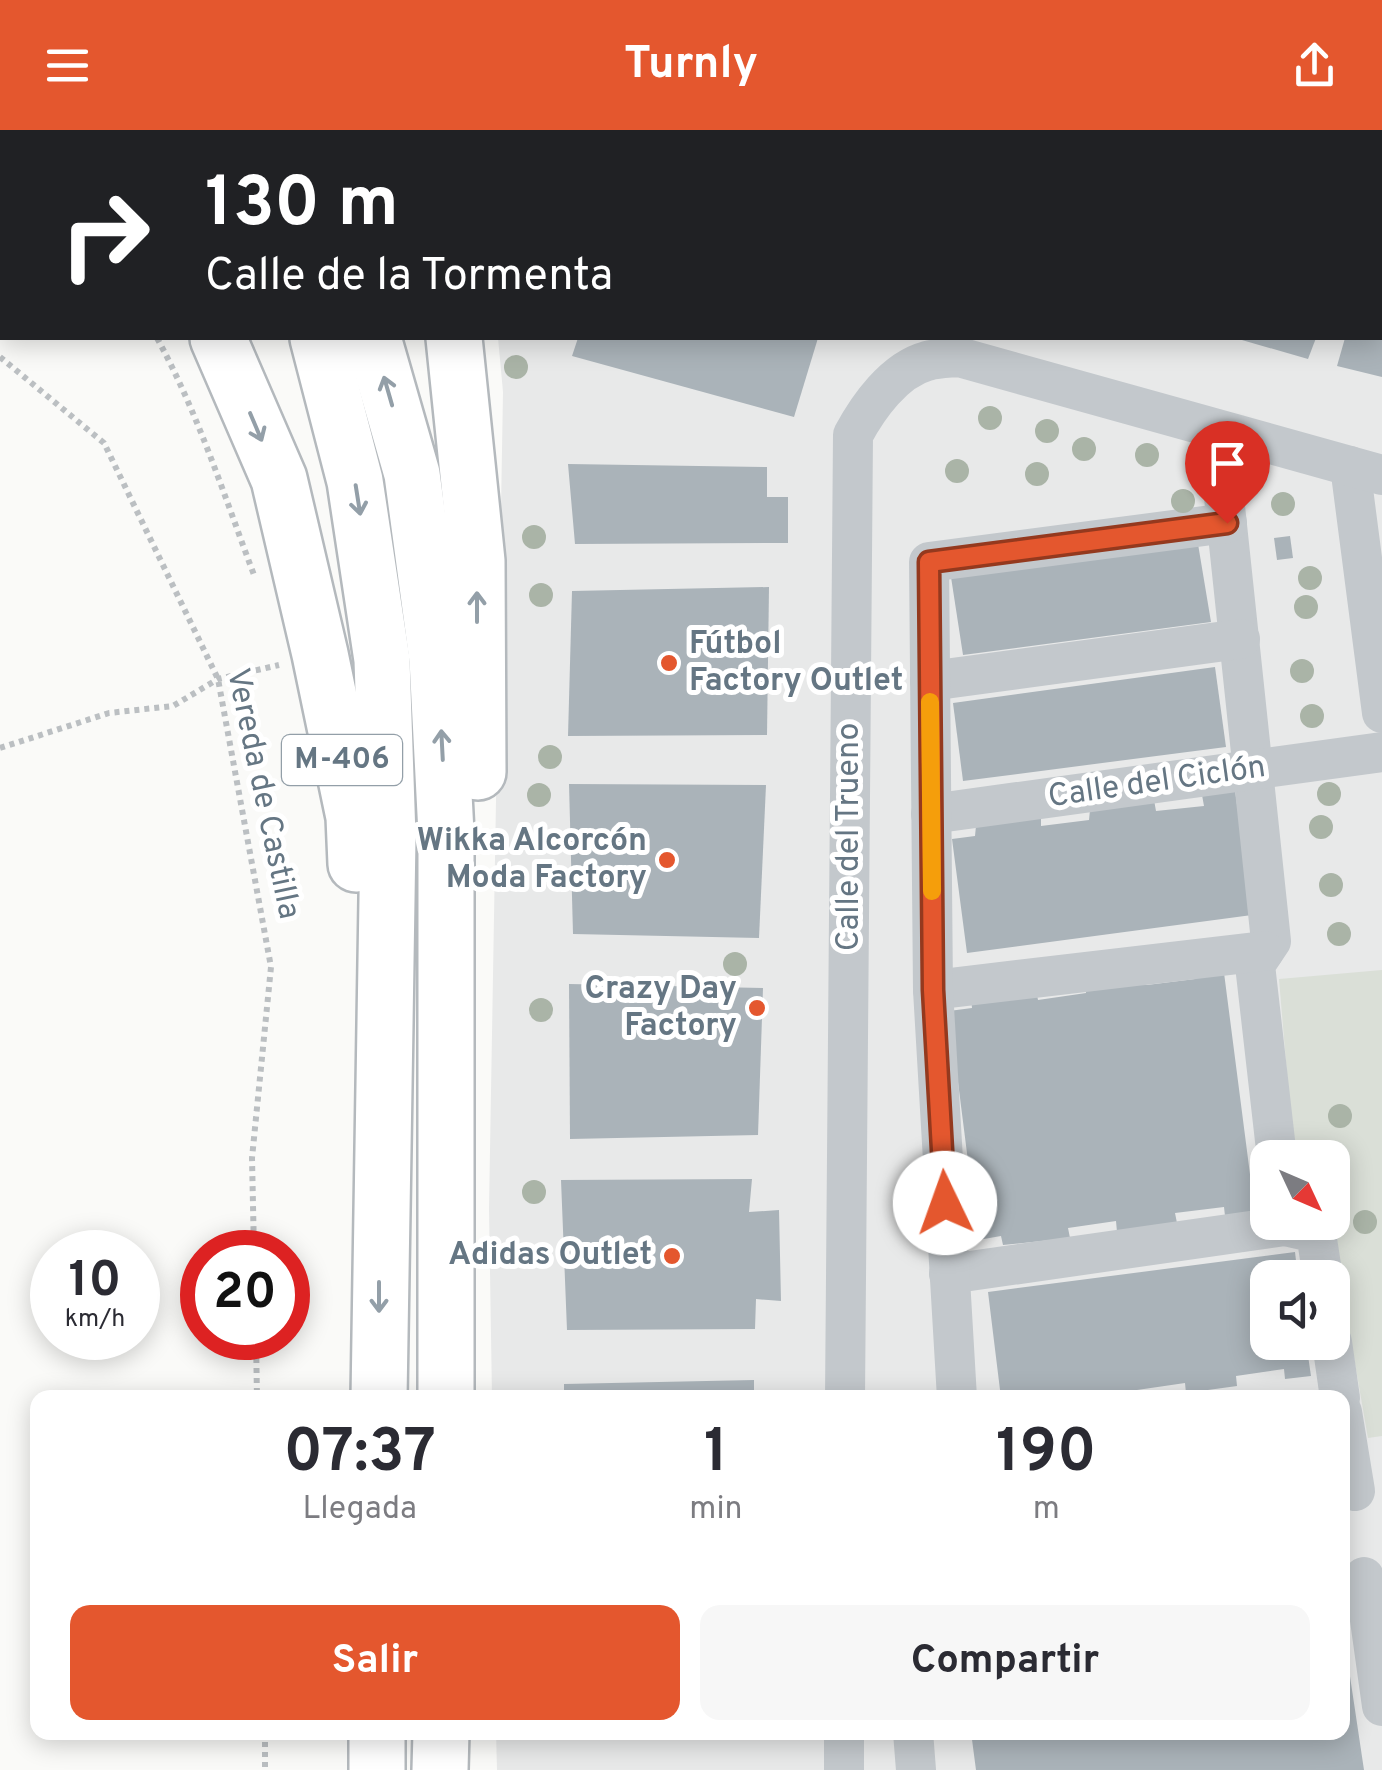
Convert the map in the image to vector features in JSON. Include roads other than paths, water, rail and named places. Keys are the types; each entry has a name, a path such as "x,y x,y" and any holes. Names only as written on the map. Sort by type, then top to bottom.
{"highway":[{"name":"M-406","path":"219,340 279,479 354,817 363,1006 380,1200"},
{"name":"M-406","path":"319,340 355,481 382,660 388,837 378,1390"},
{"name":"M-406","path":"374,340 412,474 437,660 446,832 446,1390"},
{"name":"M-406","path":"447,1193 474,1018 478,830 477,561 454,340"},
{"path":"377,1740 377,1770"},
{"path":"440,1770 441,1740"}],"street":[{"name":"Calle del Trueno","path":"846,1390 853,434 868,406 898,378 923,362 959,357 1366,470"},
{"path":"1217,431 1271,941 1255,964 1275,1140"},
{"path":"1366,470 1382,713"},
{"path":"957,1390 933,990 929,562 1227,523"},
{"path":"930,681 1240,639"},
{"name":"Calle del Ciclón","path":"931,814 1382,752"},
{"path":"933,990 1264,951"},
{"path":"950,1274 1250,1229"},
{"path":"1334,1360 1337,1390"},
{"path":"1350,1450 1360,1490"},
{"path":"1363,1577 1382,1706"},
{"path":"844,1740 844,1770"},
{"path":"914,1740 916,1770"}],"place":[{"name":"Fútbol Factory Outlet","path":"669,663"},
{"name":"Wikka Alcorcón Moda Factory","path":"667,860"},
{"name":"Crazy Day Factory","path":"757,1008"},
{"name":"Adidas Outlet","path":"672,1256"}]}
